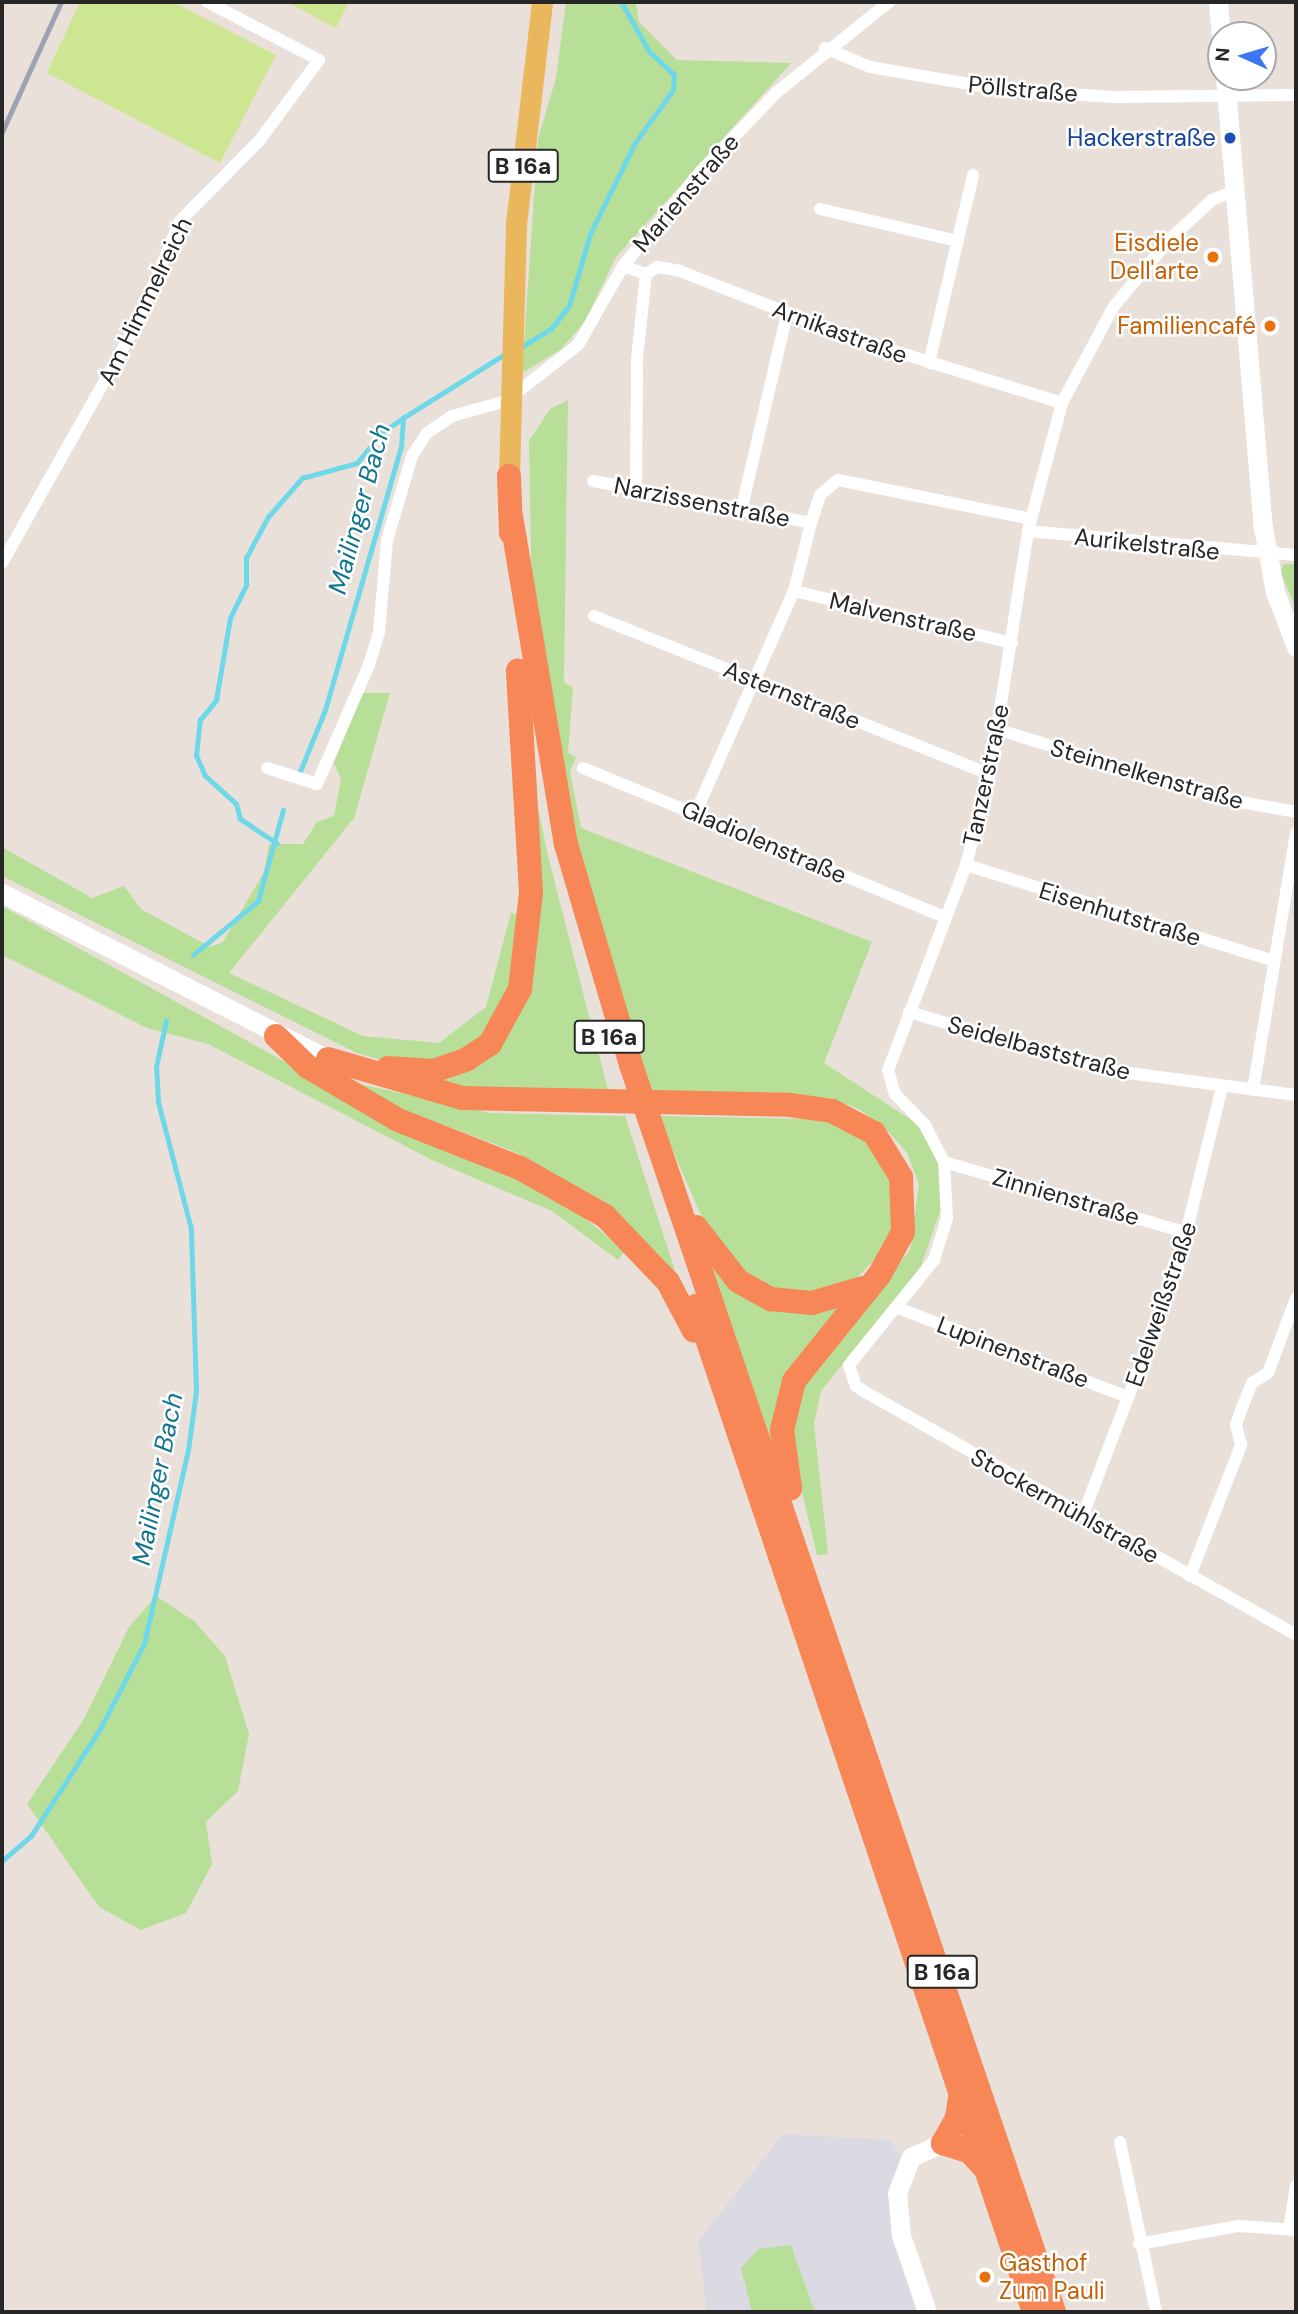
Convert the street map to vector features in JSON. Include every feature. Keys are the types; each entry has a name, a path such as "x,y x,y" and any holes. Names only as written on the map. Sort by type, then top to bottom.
{"highway":[{"name":"B 16a","path":"509,476 516,652 574,928 731,1415 961,2088 1034,2312"},
{"name":"B 16a","path":"511,516 529,653 566,844 673,1187 1054,2312"},
{"path":"328,1059 433,1071 489,1044 511,1012 526,957 531,892 516,652"},
{"path":"276,1036 308,1067 398,1120 520,1168 605,1216 668,1282 731,1415"},
{"path":"328,1059 461,1098 592,1106 714,1106 832,1111 856,1120 887,1148 901,1177 906,1220 889,1262 822,1339 784,1404 784,1462 825,1633"},
{"path":"673,1187 722,1265 753,1292 812,1303 867,1286"},
{"path":"961,2088 957,2118 943,2143 970,2152 989,2172"}],"main road":[{"name":"B 16a","path":"509,476 506,401 508,331 542,2"}],"street":[{"name":"Am Himmelreich","path":"2,563 138,322 180,221 259,141 318,60 206,2"},
{"name":"Marienstraße","path":"506,401 593,329 623,266 701,171 825,48 889,2"},
{"path":"1218,2 1220,21"},
{"name":"Pöllstraße","path":"825,48 870,66 999,89 1113,97 1207,87"},
{"path":"1226,91 1267,555 1296,647"},
{"name":"Pöllstraße","path":"1268,91 1296,95"},
{"path":"929,363 972,175"},
{"name":"Tanzerstraße","path":"849,1365 898,1308 941,1241 948,1185 944,1162 925,1125 889,1082 909,1012 966,865 990,774 1029,525 1062,403 1114,306 1169,240 1212,200 1234,191"},
{"path":"820,209 957,241"},
{"name":"Arnikastraße","path":"623,266 646,274 657,267 677,270 788,314 929,363 1062,403"},
{"path":"636,486 637,359 646,274"},
{"path":"742,507 788,314"},
{"path":"267,768 317,784 379,632 387,540 412,456 435,426 506,401"},
{"name":"Narzissenstraße","path":"593,481 636,486 811,523 820,495 838,480 1029,525"},
{"path":"695,814 758,681 794,591 811,523"},
{"name":"Aurikelstraße","path":"1029,525 1267,555 1296,555"},
{"name":"Malvenstraße","path":"794,591 1012,643"},
{"name":"Asternstraße","path":"594,616 990,774"},
{"name":"Steinnelkenstraße","path":"999,730 1230,800 1296,813"},
{"name":"Gladiolenstraße","path":"583,768 944,917"},
{"path":"1253,1090 1296,834"},
{"name":"Eisenhutstraße","path":"966,865 1274,961"},
{"path":"2,893 276,1036 328,1059"},
{"name":"Seidelbaststraße","path":"909,1012 1106,1070 1296,1096"},
{"name":"Edelweißstraße","path":"1083,1515 1189,1233 1222,1087"},
{"name":"Zinnienstraße","path":"944,1162 1189,1233"},
{"path":"1191,1576 1241,1445 1237,1425 1243,1405 1252,1384 1268,1373 1296,1298"},
{"name":"Lupinenstraße","path":"898,1308 1128,1397"},
{"name":"Stockermühlstraße","path":"849,1365 856,1386 867,1393 1296,1635"},
{"path":"1120,2142 1139,2244 1156,2312"},
{"path":"927,2312 901,2235 897,2193 911,2157 943,2143"},
{"path":"1139,2244 1238,2226 1293,2229 1296,2186"}],"shaded area":[{"path":"783,2134 890,2140 900,2155 890,2203 920,2312 707,2312 698,2241"}],"green space":[{"path":"80,2 173,2 276,55 220,163 47,73"},
{"path":"287,2 349,2 336,28"},
{"path":"566,2 642,2 636,4 639,22 677,60 791,63 616,257 584,323 560,350 522,373 538,139 556,78"},
{"path":"568,400 564,682 573,688 568,753 576,757 570,771 581,828 872,942 824,1063 916,1123 940,1164 943,1203 920,1269 821,1391 814,1424 828,1554 817,1555 790,1442 801,1382 910,1250 919,1184 907,1153 888,1131 859,1109 829,1098 652,1094 574,834 532,609 529,441 550,409"},
{"path":"1284,564 1296,564 1296,608 1280,572"},
{"path":"363,693 390,693 354,818 229,973 363,1036 439,1043 486,1007 511,913 523,915 518,959 493,1027 470,1050 401,1066 357,1053 2,876 2,847 92,898 124,886 141,909 210,947 223,942 264,872 269,844 303,844 317,822 334,816 341,779 334,763"},
{"path":"531,774 548,856 609,1094 450,1088 436,1078 518,1010"},
{"path":"2,906 291,1065 549,1189 625,1251 618,1260 552,1211 432,1160 208,1044 147,1028 2,955"},
{"path":"355,1083 490,1113 625,1116 677,1277 572,1185 515,1152 391,1105"},
{"path":"658,1116 824,1119 858,1132 889,1170 895,1217 886,1248 849,1286 812,1296 748,1281 710,1236"},
{"path":"708,1263 737,1290 843,1305 808,1345 774,1452"},
{"path":"156,1596 194,1621 225,1656 249,1734 238,1791 206,1822 212,1864 186,1913 141,1930 99,1907 27,1804 84,1719 129,1627"},
{"path":"791,2245 815,2312 752,2312 741,2268 758,2249"}],"waterway":[{"name":"Mailinger Bach","path":"520,348 551,329 569,306 590,234 635,143 673,90 674,75 649,52 621,2"},
{"name":"Mailinger Bach","path":"299,774 325,710 401,447 403,418 505,354"},
{"path":"277,844 240,819 236,804 205,776 196,756 200,720 216,700 230,618 246,585 246,558 268,517 302,478 357,463 381,433 403,418"},
{"name":"Mailinger Bach","path":"193,955 258,901 283,810"},
{"name":"Mailinger Bach","path":"2,1861 31,1836 100,1729 144,1644 188,1451 196,1391 191,1229 158,1102 156,1067 166,1021"}],"railway":[{"path":"2,132 61,2"}],"place":[{"name":"Hackerstraße","path":"1230,138"},
{"name":"Eisdiele Dell'arte","path":"1213,257"},
{"name":"Familiencafé","path":"1270,326"},
{"name":"Gasthof Zum Pauli","path":"985,2277"}]}
